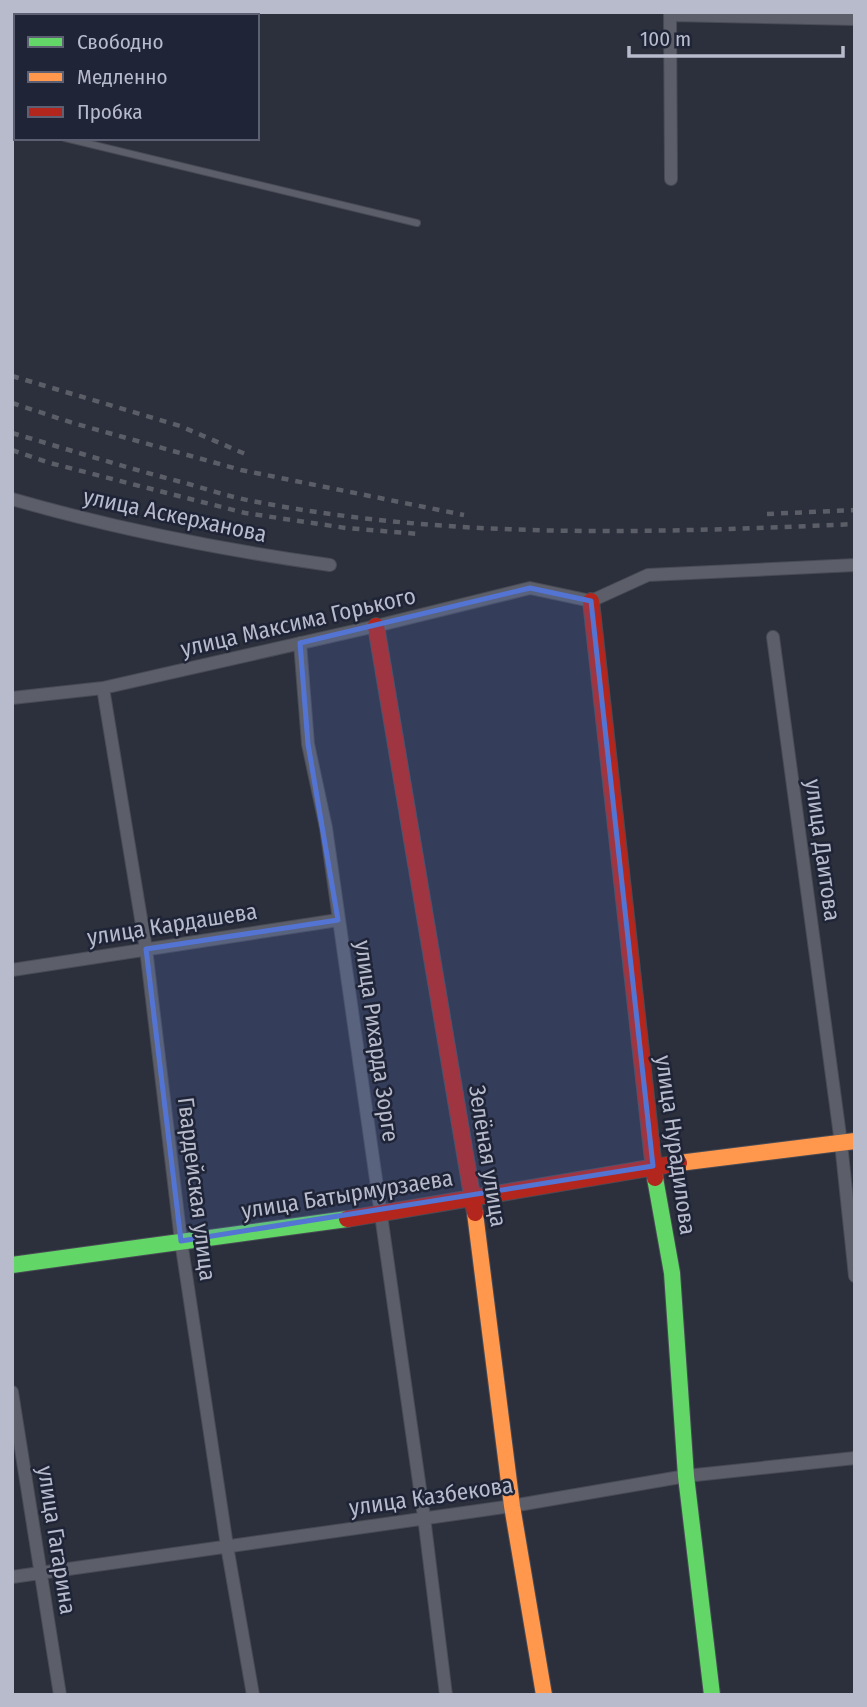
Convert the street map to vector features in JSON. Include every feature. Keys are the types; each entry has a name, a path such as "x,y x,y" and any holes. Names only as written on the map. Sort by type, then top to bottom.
{"street":[{"path":"671,179 670,14 855,19"},
{"name":"улица Аскерханова","path":"12,499 249,554 330,565"},
{"path":"591,601 648,575 855,565"},
{"name":"улица Максима Горького","path":"12,698 103,688 530,588 591,601"},
{"name":"улица Нурадилова","path":"591,601 653,1166 672,1273 686,1476 712,1695"},
{"name":"Зелёная улица","path":"376,626 473,1198 512,1506 544,1695"},
{"name":"улица Даитова","path":"773,637 848,1142 855,1276"},
{"name":"улица Рихарда Зорге","path":"300,643 308,744 326,828 424,1517 446,1695"},
{"name":"Гвардейская улица","path":"103,688 146,949 181,1241 227,1546 253,1695"},
{"name":"улица Кардашева","path":"12,970 338,920"},
{"name":"улица Батырмурзаева","path":"12,1265 380,1214 653,1166 848,1142"},
{"name":"улица Гагарина","path":"12,1392 60,1695"},
{"name":"улица Казбекова","path":"12,1577 512,1506 686,1476 855,1458"}],"lane":[{"path":"73,140 417,223"}],"highlighted area":[{"path":"530,588 591,601 653,1166 181,1241 146,949 338,920 308,744 300,643"}],"railway":[{"path":"12,376 180,426 250,456"},
{"path":"12,403 241,470 464,515"},
{"path":"12,433 244,499 327,514 477,528 552,530 703,530 855,524"},
{"path":"12,450 50,463 245,513 346,528 419,534"},
{"path":"767,514 855,510"}],"traffic: fast":[{"path":"655,1178 672,1273 686,1476 712,1695"},
{"path":"12,1265 347,1219"}],"traffic: slow":[{"path":"679,1163 855,1141"},
{"path":"475,1213 512,1506 544,1695"}],"traffic: jam":[{"path":"591,601 655,1178"},
{"path":"376,626 475,1213"},
{"path":"347,1219 679,1163"}]}
